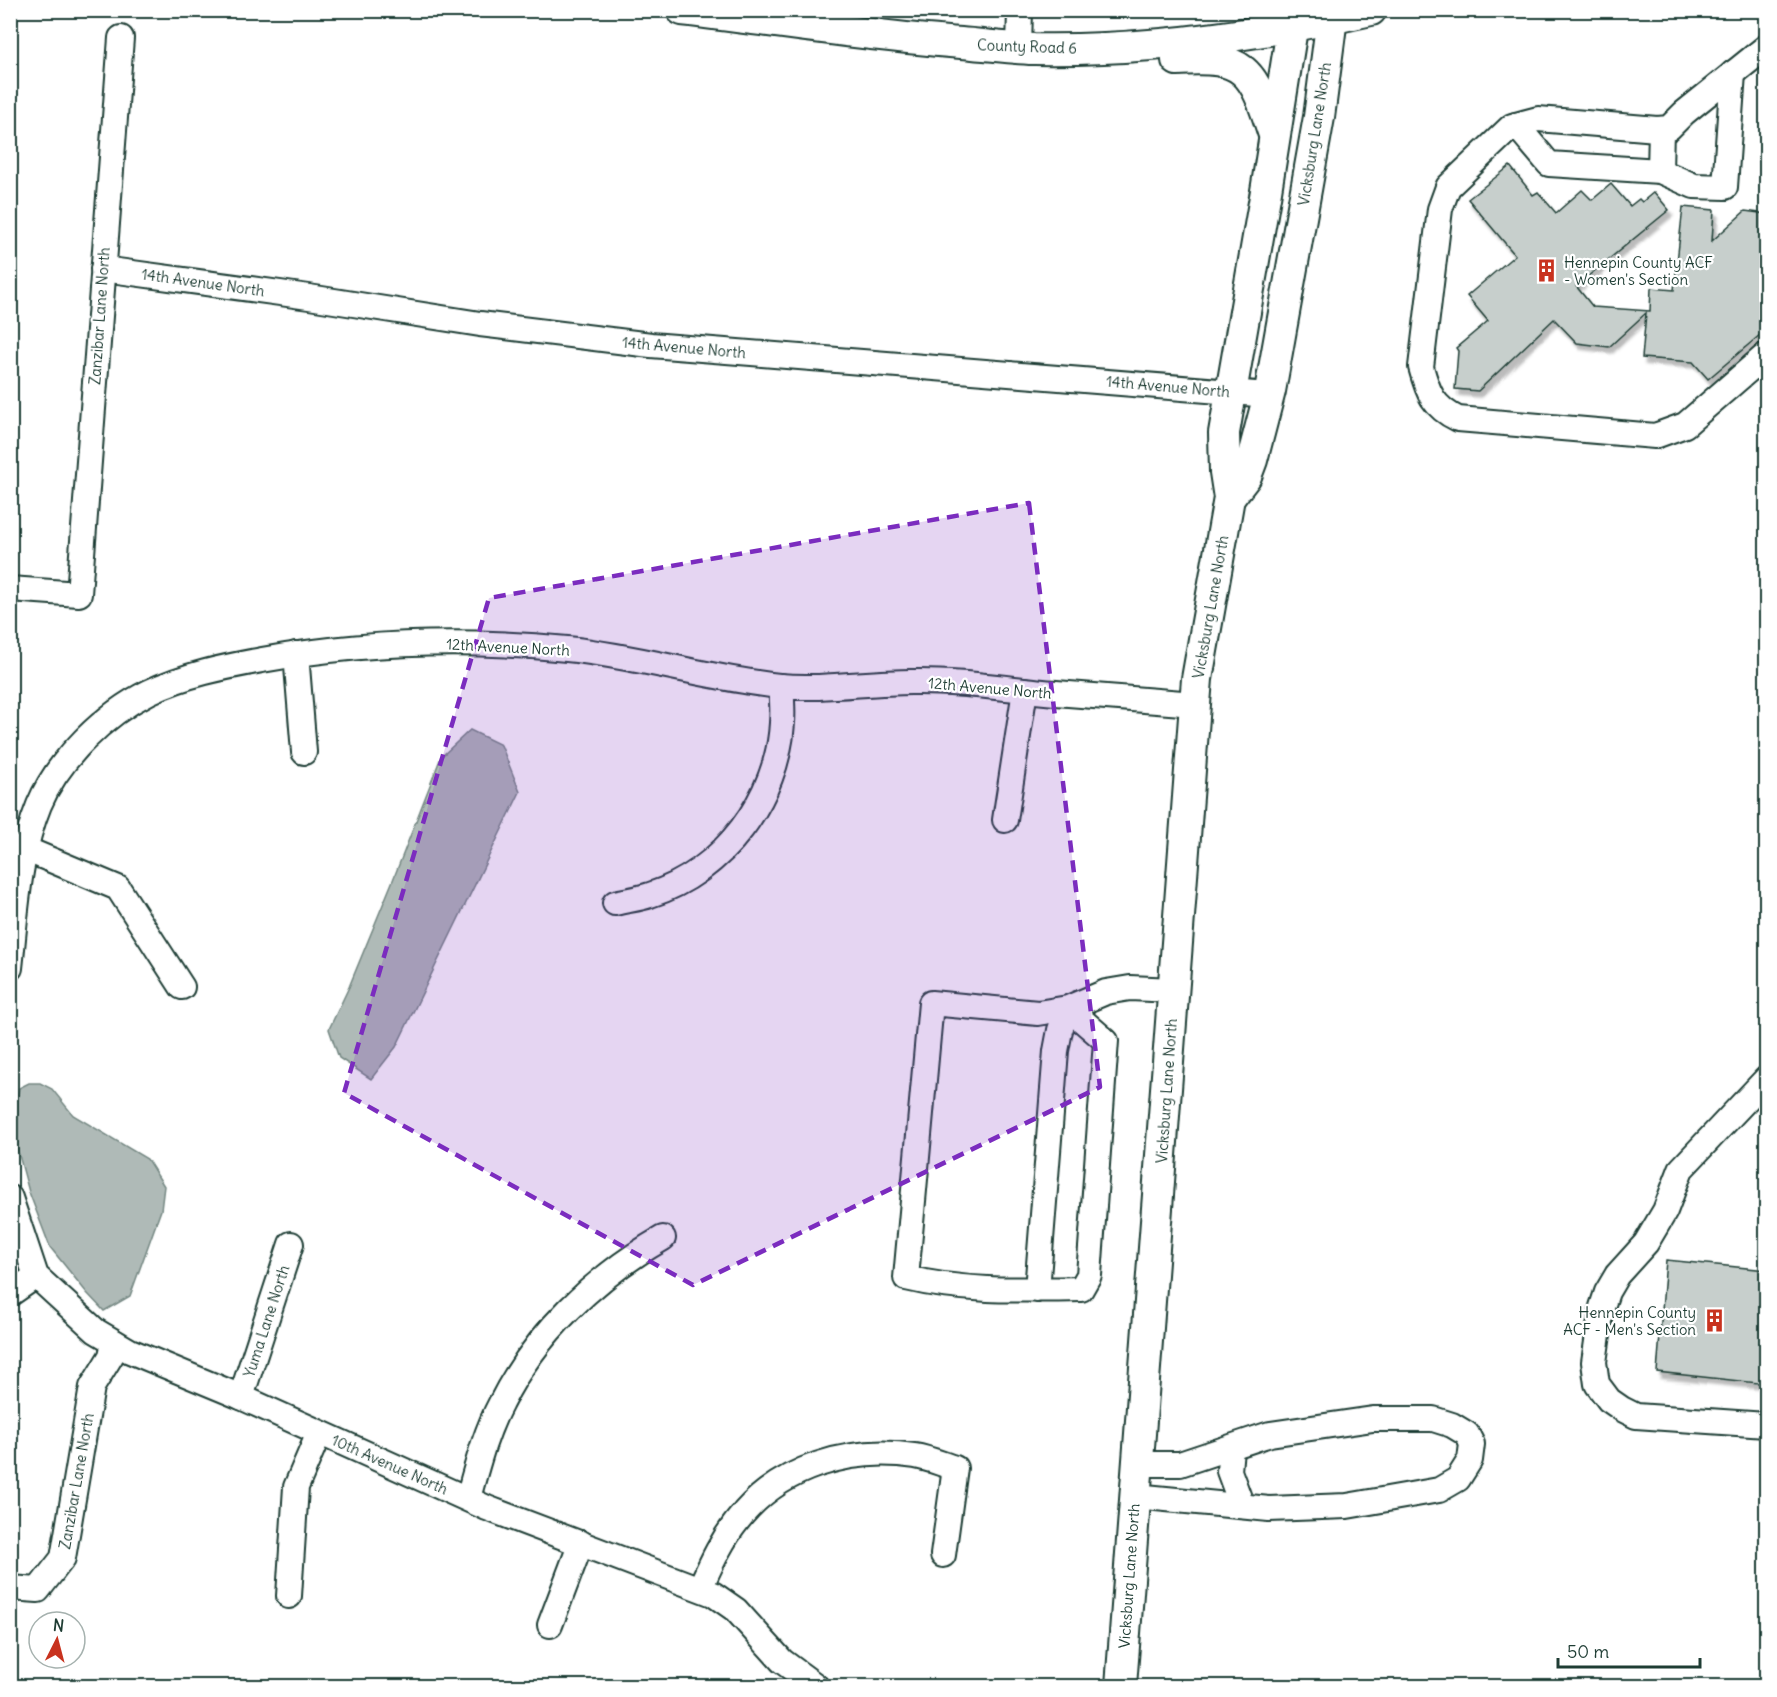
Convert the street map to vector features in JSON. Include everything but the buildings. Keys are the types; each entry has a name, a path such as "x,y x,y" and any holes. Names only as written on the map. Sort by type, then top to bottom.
{"main road":[{"name":"County Road 6","path":"682,10 905,39 1026,48 1112,48 1234,36 1293,19 1371,10"},
{"name":"Vicksburg Lane North","path":"1229,498 1246,476 1269,395 1318,117 1333,14"},
{"name":"Vicksburg Lane North","path":"1121,1686 1195,704 1229,498 1225,472 1224,432 1275,138 1293,19"},
{"path":"1026,48 1084,64 1205,58 1223,60 1243,70 1257,88 1275,138"}],"street":[{"path":"1020,10 1026,48"},
{"name":"Zanzibar Lane North","path":"10,589 79,594 121,38"},
{"path":"1767,47 1669,128 1538,119 1512,126 1448,187 1440,209 1421,367 1428,391 1442,411 1458,419 1655,436 1685,425 1767,355"},
{"path":"1516,125 1549,164 1660,171 1694,186 1725,187 1733,73"},
{"path":"1660,171 1661,129"},
{"name":"14th Avenue North","path":"103,269 309,297 480,324 651,345 1269,395"},
{"name":"12th Avenue North","path":"10,968 18,849 60,768 114,713 149,692 185,678 233,666 296,654 402,644 486,643 571,649 727,679 782,686 804,687 912,681 1195,704"},
{"path":"296,654 304,752"},
{"path":"615,903 651,895 686,879 716,857 742,828 763,796 775,762 783,724 782,686"},
{"path":"1005,820 1025,690"},
{"path":"18,849 118,888 182,987"},
{"path":"1068,1008 1106,1041 1089,1275 1081,1289 996,1290 934,1285 906,1278 927,1025 931,1003 1038,1013 1068,1008 1106,992 1130,988 1173,990"},
{"path":"1036,1290 1056,1051 1068,1008"},
{"path":"1767,1079 1681,1169 1665,1211 1646,1243 1617,1275 1607,1292 1602,1307 1594,1362 1598,1384 1609,1400 1636,1416 1767,1425"},
{"name":"10th Avenue North","path":"10,1198 36,1276 96,1331 114,1342 487,1508 714,1594 736,1610 782,1660 816,1686"},
{"path":"468,1498 482,1450 500,1404 525,1360 557,1322 593,1286 632,1256 663,1238"},
{"name":"Yuma Lane North","path":"241,1397 291,1244"},
{"path":"10,1294 36,1276"},
{"name":"Zanzibar Lane North","path":"10,1588 38,1590 63,1558 92,1387 111,1356 114,1342"},
{"path":"1135,1496 1269,1509 1347,1506 1439,1490 1458,1479 1470,1460 1472,1444 1467,1434 1452,1425 1433,1419 1373,1419 1270,1434 1180,1464 1138,1464"},
{"path":"289,1596 296,1487 319,1433"},
{"path":"1231,1448 1229,1471 1242,1506"},
{"path":"700,1588 716,1551 739,1518 767,1491 800,1470 838,1457 878,1453 917,1456 955,1468 943,1555"},
{"path":"550,1625 581,1543"}],"highlighted area":[{"path":"1029,503 1100,1087 693,1285 344,1093 489,598"}],"shaded area":[{"path":"470,730 501,745 520,792 396,1047 371,1079 339,1058 329,1029 349,987 441,757"},
{"path":"29,1083 40,1083 52,1089 73,1115 147,1159 164,1186 161,1210 130,1296 104,1311 50,1247 29,1192 13,1133 19,1088"}],"place":[{"name":"Hennepin County ACF - Women's Section","path":"1546,271"},
{"name":"Hennepin County ACF - Men's Section","path":"1714,1321"}]}
